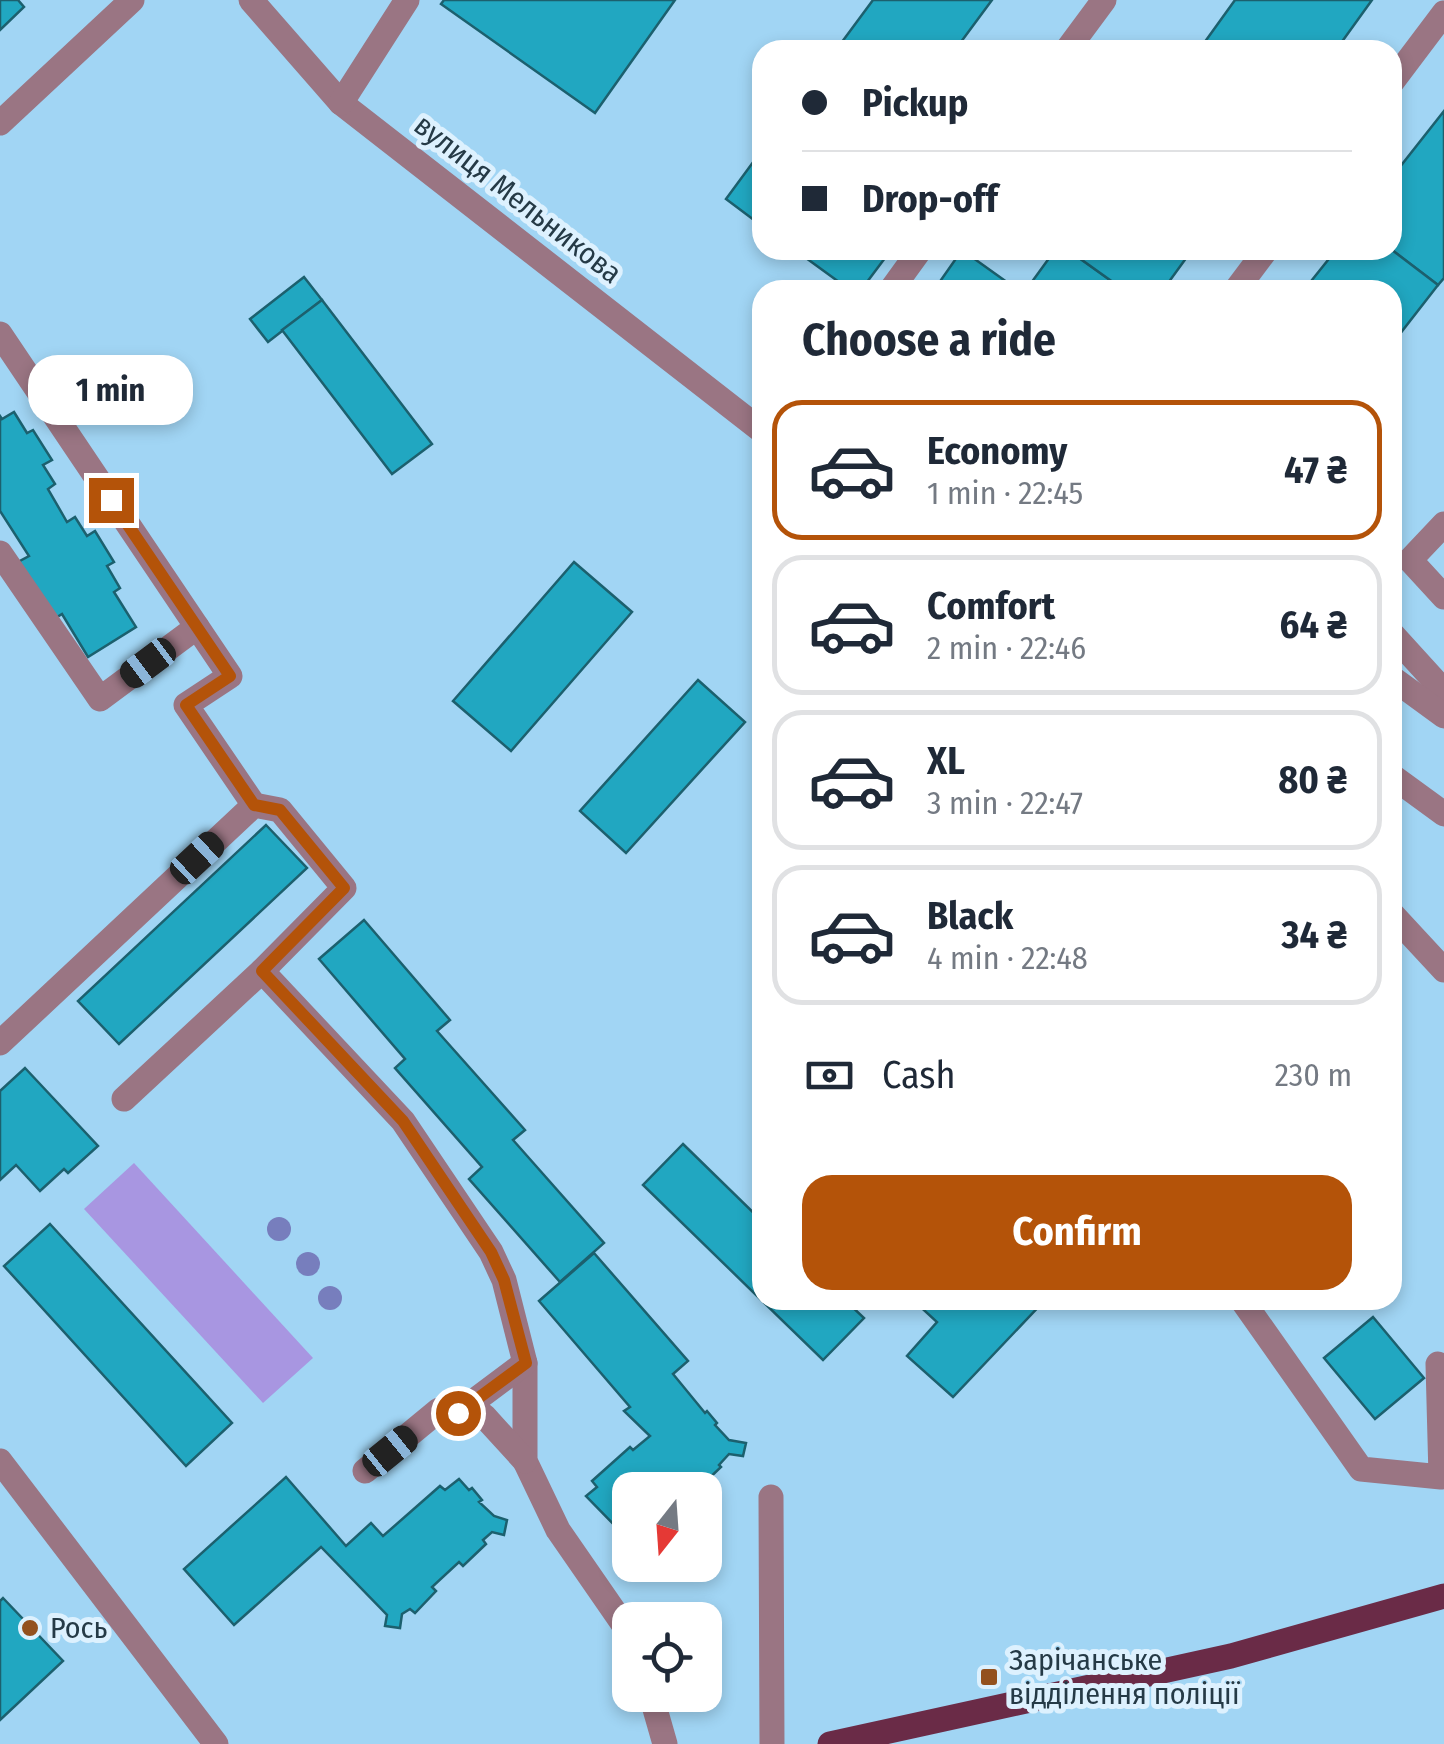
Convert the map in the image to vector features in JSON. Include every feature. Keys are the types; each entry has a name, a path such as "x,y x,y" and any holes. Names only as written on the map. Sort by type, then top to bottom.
{"main road":[{"path":"830,1744 1231,1656 1444,1596"}],"street":[{"path":"0,122 132,0"},
{"name":"вулиця Мельникова","path":"251,0 342,103 752,423"},
{"path":"342,103 407,0"},
{"path":"1074,40 1104,0"},
{"path":"1402,69 1444,13"},
{"path":"2,339 230,676 186,705 254,805 280,810 344,888 124,1100"},
{"path":"1444,524 1410,560 1444,597"},
{"path":"0,554 100,699 196,626"},
{"path":"1402,645 1444,690"},
{"path":"1402,685 1444,716"},
{"path":"1402,783 1444,814"},
{"path":"0,1042 254,805"},
{"path":"1402,926 1442,963"},
{"path":"262,971 403,1121 491,1252 504,1280 526,1363 525,1461"},
{"path":"1249,1310 1361,1469 1443,1478 1438,1364"},
{"path":"458,1413 526,1363"},
{"path":"365,1471 440,1410 484,1416 525,1461 558,1530 612,1608"},
{"path":"0,1461 216,1744"},
{"path":"770,1497 772,1744"},
{"path":"656,1712 666,1744"}],"shaded area":[{"path":"134,1163 313,1358 263,1403 84,1209"}],"building":[{"path":"0,0 18,0 24,7 0,30"},
{"path":"444,0 675,0 595,113 441,4"},
{"path":"873,0 992,0 962,40 843,40"},
{"path":"1235,0 1372,0 1343,40 1206,40"},
{"path":"1444,111 1444,278 1438,285 1402,258 1402,164"},
{"path":"752,164 752,218 726,199"},
{"path":"1402,258 1438,285 1402,331 1402,280 1312,280 1328,260"},
{"path":"809,260 884,260 868,280 836,280"},
{"path":"955,260 976,260 1004,280 941,280"},
{"path":"1048,260 1082,260 1110,280 1033,280"},
{"path":"1082,260 1185,260 1170,280 1110,280"},
{"path":"304,277 322,300 268,342 250,319"},
{"path":"322,300 432,444 392,474 282,330"},
{"path":"14,412 27,433 33,430 52,460 43,465 55,484 48,489 67,522 75,517 87,536 95,531 114,562 107,566 120,588 114,592 136,627 88,657 62,614 54,619 18,562 29,556 0,511 0,416 2,419"},
{"path":"574,562 632,612 511,751 453,701"},
{"path":"698,680 745,722 626,853 580,811"},
{"path":"266,825 307,868 119,1044 78,1001"},
{"path":"364,920 450,1020 437,1031 525,1130 513,1140 604,1243 560,1282 469,1179 482,1167 395,1068 405,1059 319,959"},
{"path":"25,1068 98,1146 40,1191 16,1165 0,1180 0,1091"},
{"path":"683,1144 752,1211 752,1291 643,1185"},
{"path":"50,1224 232,1423 186,1466 4,1266"},
{"path":"594,1253 688,1361 673,1374 729,1440 746,1443 743,1456 729,1454 716,1472 612,1472 612,1523 586,1496 597,1487 592,1481 630,1447 633,1450 650,1436 624,1411 630,1407 539,1301"},
{"path":"772,1310 856,1310 864,1318 823,1360"},
{"path":"924,1310 1036,1310 953,1397 907,1356 937,1322"},
{"path":"1373,1317 1424,1378 1375,1419 1324,1358"},
{"path":"286,1477 346,1546 371,1523 383,1536 440,1486 445,1490 459,1479 469,1490 472,1488 482,1500 479,1502 494,1516 507,1520 504,1535 492,1532 483,1540 486,1544 463,1566 459,1562 432,1587 436,1591 415,1613 410,1609 402,1614 400,1628 385,1626 387,1615 321,1547 234,1625 184,1569"},
{"path":"3,1598 63,1661 0,1720 0,1601"}],"place":[{"name":"Рось","path":"30,1628"},
{"name":"Зарічанське відділення поліції","path":"989,1677"}],"route":[{"path":"111,500 230,676 186,705 254,805 280,810 344,888 262,971 403,1121 491,1252 504,1280 526,1363 458,1413"}]}
